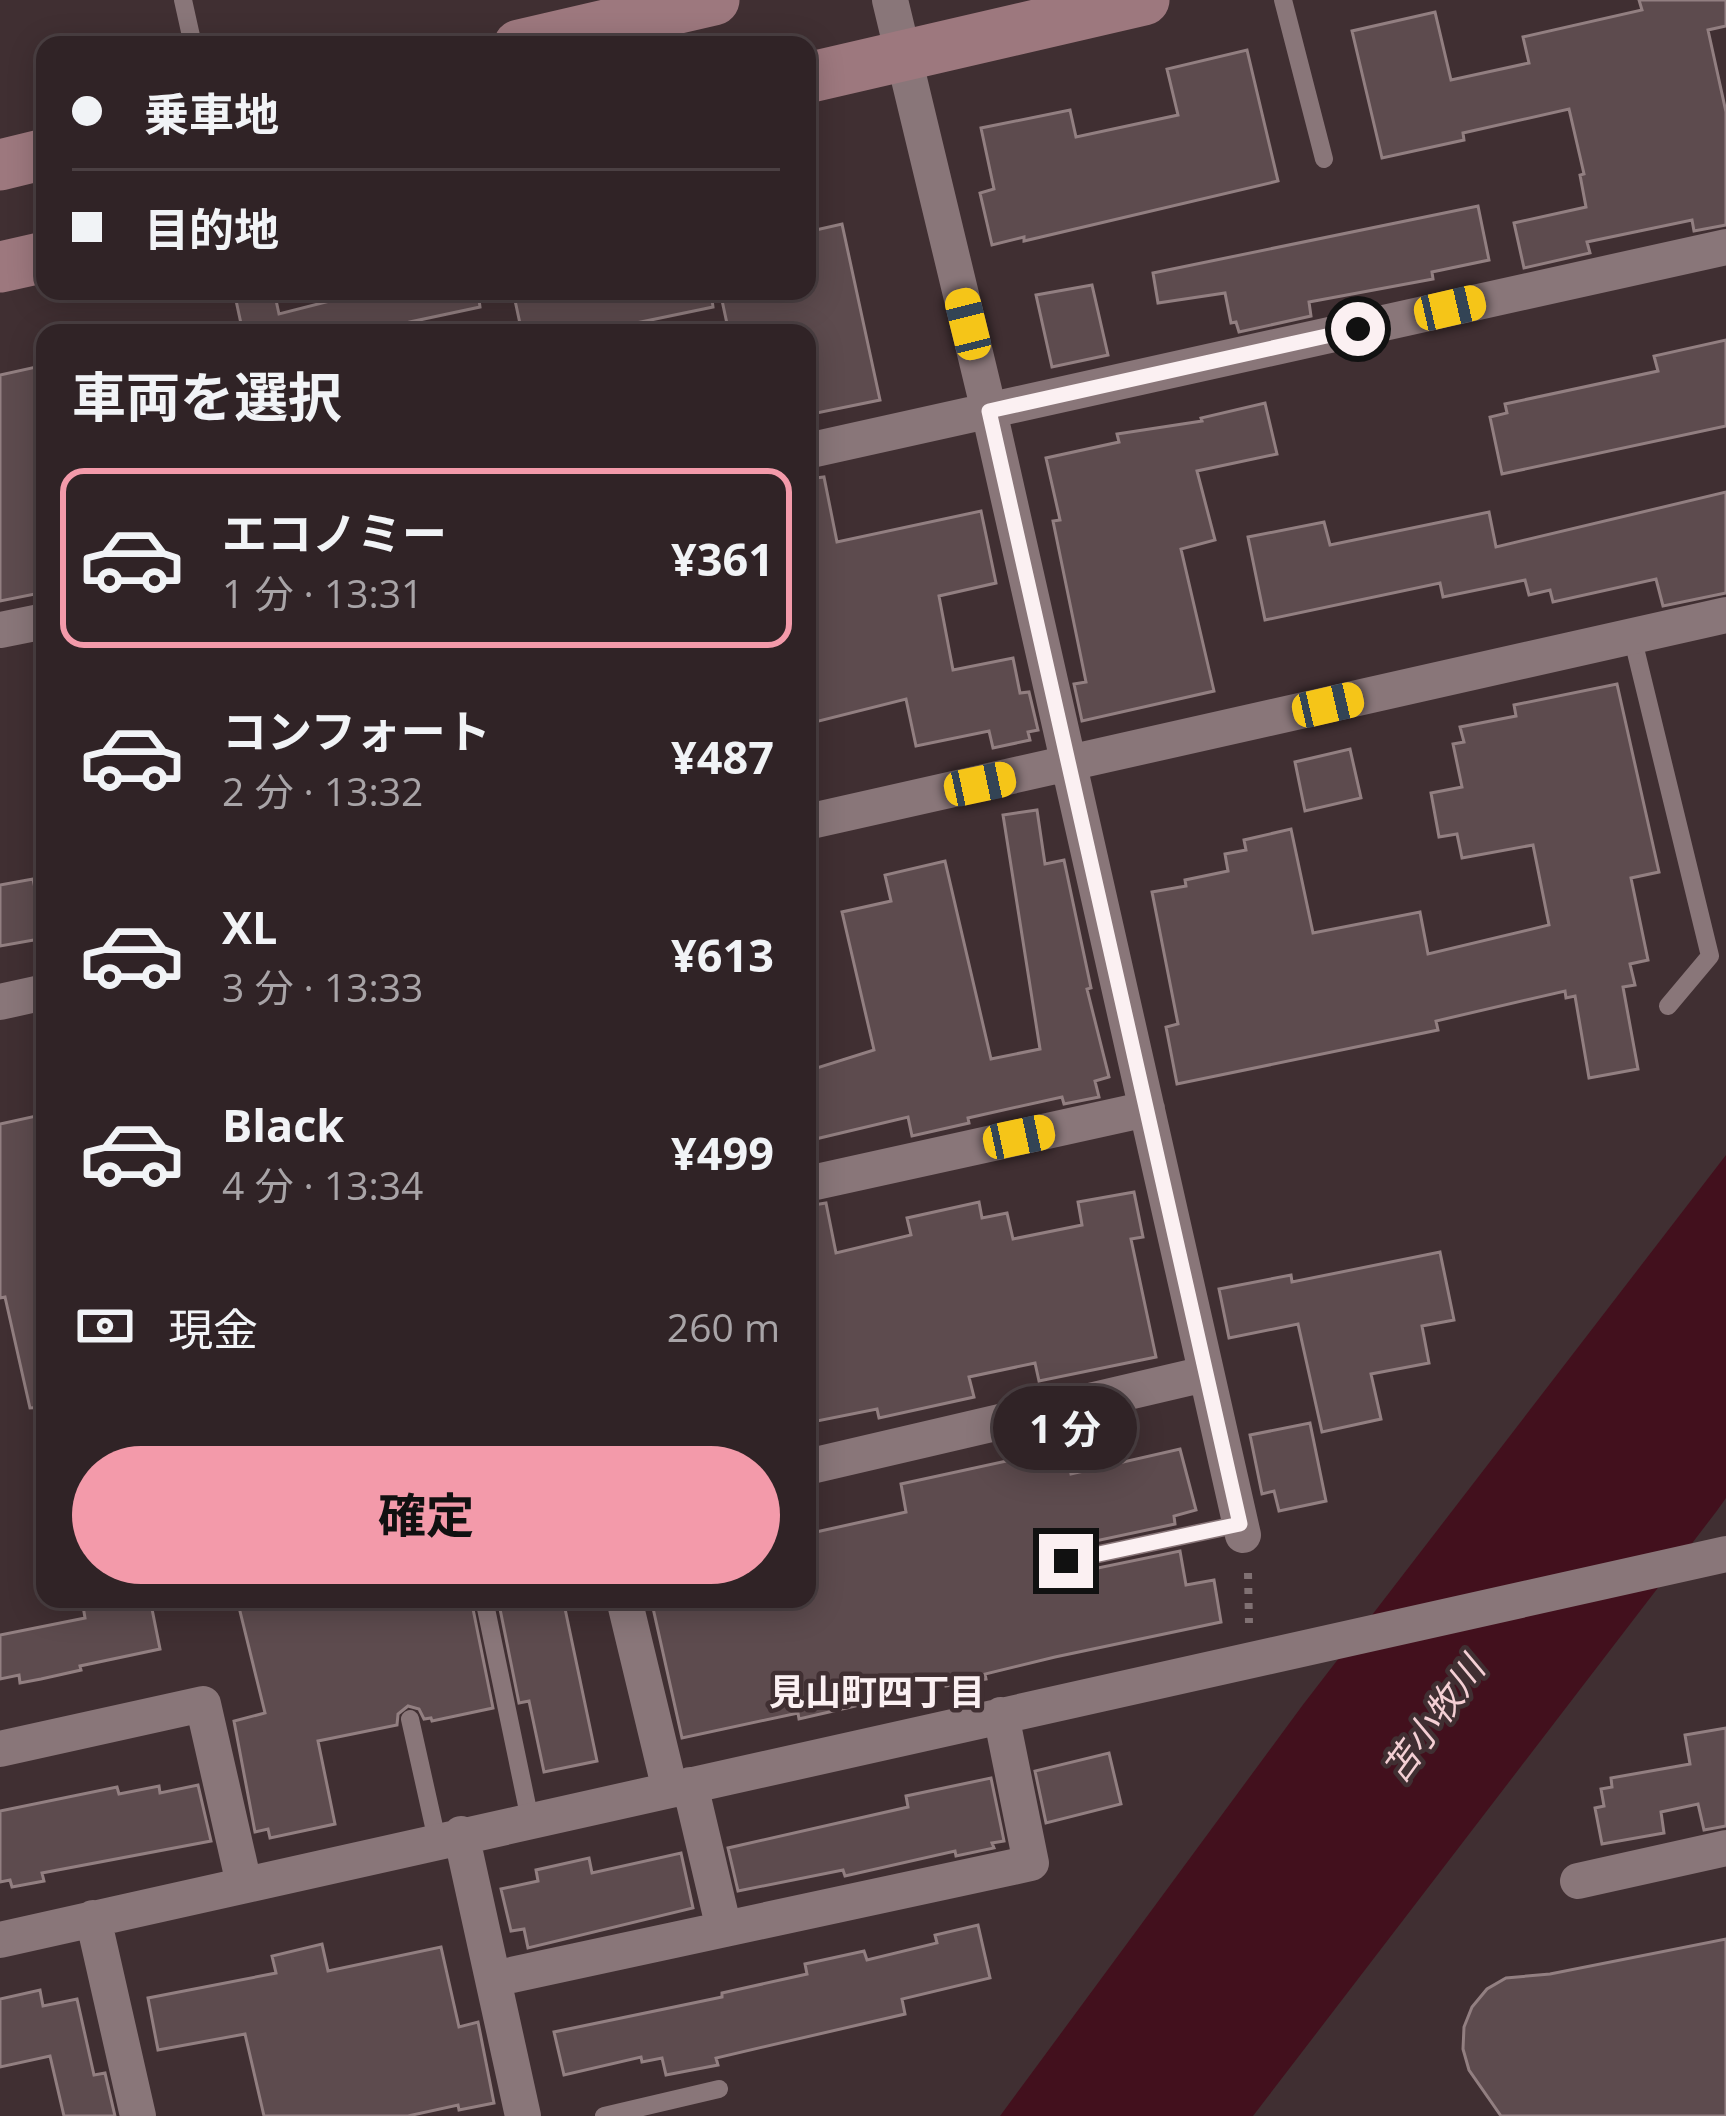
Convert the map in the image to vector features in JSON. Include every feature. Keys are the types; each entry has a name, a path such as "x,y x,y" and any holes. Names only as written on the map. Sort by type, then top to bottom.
{"main road":[{"path":"558,36 714,0"},
{"path":"816,76 1043,12 1144,0"},
{"path":"0,165 36,156"},
{"path":"0,267 36,259"}],"street":[{"path":"890,0 989,411 1242,1530"},
{"path":"816,450 1726,247"},
{"path":"816,820 1726,615"},
{"path":"0,630 36,623"},
{"path":"0,1002 36,994"},
{"path":"816,1182 1147,1109"},
{"path":"816,1465 1204,1374"},
{"path":"0,1940 1726,1554"},
{"path":"627,1608 724,1929"},
{"path":"0,1749 203,1704 244,1884"},
{"path":"493,1979 1031,1863 1001,1715"},
{"path":"449,1837 493,1979 523,2116"},
{"path":"1578,1881 1726,1848"},
{"path":"93,1918 138,2116"}],"lane":[{"path":"183,0 192,36"},
{"path":"1283,0 1324,159"},
{"path":"1632,636 1710,956 1668,1006"},
{"path":"1066,1561 1242,1530"},
{"path":"486,1608 530,1820"},
{"path":"410,1719 449,1837"},
{"path":"604,2116 718,2089"}],"path":[{"path":"1233,1663 1248,1627 1250,1588 1242,1530"}],"water":[{"name":"苫小牧川","path":"1726,1155 1726,1498 1716,1512 1253,2116 1000,2116 1302,1706"}],"building":[{"path":"1639,0 1726,0 1726,26 1708,30 1726,112 1726,225 1694,231 1692,220 1587,242 1590,253 1524,268 1514,223 1586,207 1580,175 1584,174 1569,109 1463,133 1464,140 1382,158 1352,31 1435,12 1451,80 1529,63 1523,37 1642,10"},
{"path":"1247,50 1278,181 992,245 980,193 994,189 981,128 1070,110 1076,137 1178,115 1167,69"},
{"path":"1478,206 1489,260 1432,272 1433,279 1309,302 1311,316 1239,332 1236,322 1231,323 1225,293 1158,303 1153,273"},
{"path":"842,224 880,400 816,413 816,324 727,324 722,300 816,300 816,230"},
{"path":"1092,285 1108,355 1052,367 1036,295"},
{"path":"236,300 276,300 279,314 334,300 479,300 480,307 411,324 241,324"},
{"path":"515,300 712,300 713,307 631,324 520,324"},
{"path":"1726,340 1726,426 1502,474 1490,417 1507,413 1505,404 1658,371 1654,356"},
{"path":"36,367 36,594 0,601 0,375"},
{"path":"1265,403 1277,454 1197,471 1215,540 1181,549 1214,691 1082,721 1074,684 1086,682 1053,521 1060,520 1046,458 1119,442 1117,434 1202,421"},
{"path":"824,477 837,542 981,511 996,583 939,596 953,670 1013,658 1020,693 1029,692 1038,730 1028,732 1030,740 993,748 989,731 916,746 906,699 816,722 816,478"},
{"path":"1726,492 1726,593 1663,606 1656,579 1553,602 1550,590 1529,595 1525,580 1443,597 1440,583 1265,620 1248,537 1324,522 1330,545 1489,512 1496,547"},
{"path":"1617,684 1659,872 1631,878 1648,960 1630,964 1635,985 1623,987 1638,1069 1589,1078 1575,996 1566,998 1565,991 1436,1021 1438,1030 1177,1084 1166,1027 1178,1024 1152,892 1228,871 1225,854 1246,850 1244,840 1291,829 1313,933 1420,912 1428,954 1549,925 1533,845 1462,858 1457,834 1439,837 1431,793 1462,787 1453,744 1464,742 1460,727 1516,716 1514,705"},
{"path":"1350,749 1361,798 1305,811 1295,762"},
{"path":"1037,810 1045,864 1064,860 1091,988 1087,989 1109,1077 1095,1081 1099,1097 1064,1104 1062,1097 912,1136 908,1117 816,1139 816,1068 874,1050 842,912 891,901 885,875 945,861 991,1059 1040,1049 1003,815"},
{"path":"33,879 36,940 0,946 0,885"},
{"path":"36,1116 36,1408 30,1408 5,1297 0,1298 0,1124"},
{"path":"1134,1192 1143,1237 1131,1239 1156,1357 1039,1381 1035,1363 969,1377 974,1397 879,1418 877,1409 816,1421 816,1205 826,1203 836,1253 911,1235 907,1218 979,1202 982,1218 1007,1213 1013,1239 1082,1225 1078,1202"},
{"path":"1440,1252 1454,1320 1422,1326 1429,1363 1371,1374 1381,1419 1322,1432 1298,1324 1229,1338 1219,1289 1291,1275 1292,1282"},
{"path":"1310,1423 1326,1501 1279,1511 1274,1491 1262,1494 1250,1435"},
{"path":"1066,1448 1071,1474 1180,1449 1196,1510 1174,1516 1175,1524 1062,1548 1054,1556 1055,1569 1069,1574 1180,1551 1186,1585 1214,1580 1221,1622 1055,1657 985,1674 986,1679 946,1686 945,1678 854,1698 855,1706 799,1719 798,1713 682,1738 653,1608 816,1608 816,1532 906,1512 901,1484"},
{"path":"83,1608 152,1608 160,1649 20,1683 19,1675 0,1679 0,1635 85,1618"},
{"path":"239,1608 473,1608 493,1708 432,1721 408,1706 398,1714 397,1725 318,1741 335,1824 270,1838 268,1829 255,1832 234,1721 265,1713"},
{"path":"500,1608 565,1608 597,1761 544,1772 529,1701 519,1703"},
{"path":"1726,1728 1726,1826 1704,1830 1698,1804 1661,1812 1664,1833 1602,1844 1595,1808 1604,1806 1601,1789 1612,1787 1611,1778 1690,1764 1685,1735"},
{"path":"1109,1753 1121,1804 1046,1823 1035,1771"},
{"path":"991,1778 1004,1841 992,1843 994,1848 738,1891 728,1848 908,1807 906,1796"},
{"path":"198,1785 211,1841 42,1873 44,1881 12,1887 10,1880 0,1882 0,1811 117,1787 119,1794 159,1786 160,1793"},
{"path":"681,1853 693,1908 528,1948 524,1929 511,1931 501,1889 538,1881 536,1870 589,1858 592,1873"},
{"path":"978,1925 990,1978 902,1999 905,2014 716,2058 718,2065 666,2075 662,2058 642,2062 641,2057 564,2075 554,2032 807,1974 805,1964 864,1951 867,1960 937,1943 935,1935"},
{"path":"1726,1939 1726,2116 1501,2116 1469,2070 1464,2027 1472,2007 1487,1989 1506,1978 1550,1974"},
{"path":"322,1944 328,1971 441,1947 459,2027 478,2022 494,2103 408,2116 264,2116 245,2034 158,2050 148,1998 276,1973 272,1956"},
{"path":"40,1990 43,2006 77,1999 94,2075 105,2073 115,2116 64,2116 50,2056 0,2067 0,1999"}],"district":[{"name":"見山町四丁目","path":"877,1691"}],"route":[{"path":"1066,1561 1240,1524 989,411 1358,329"}]}
